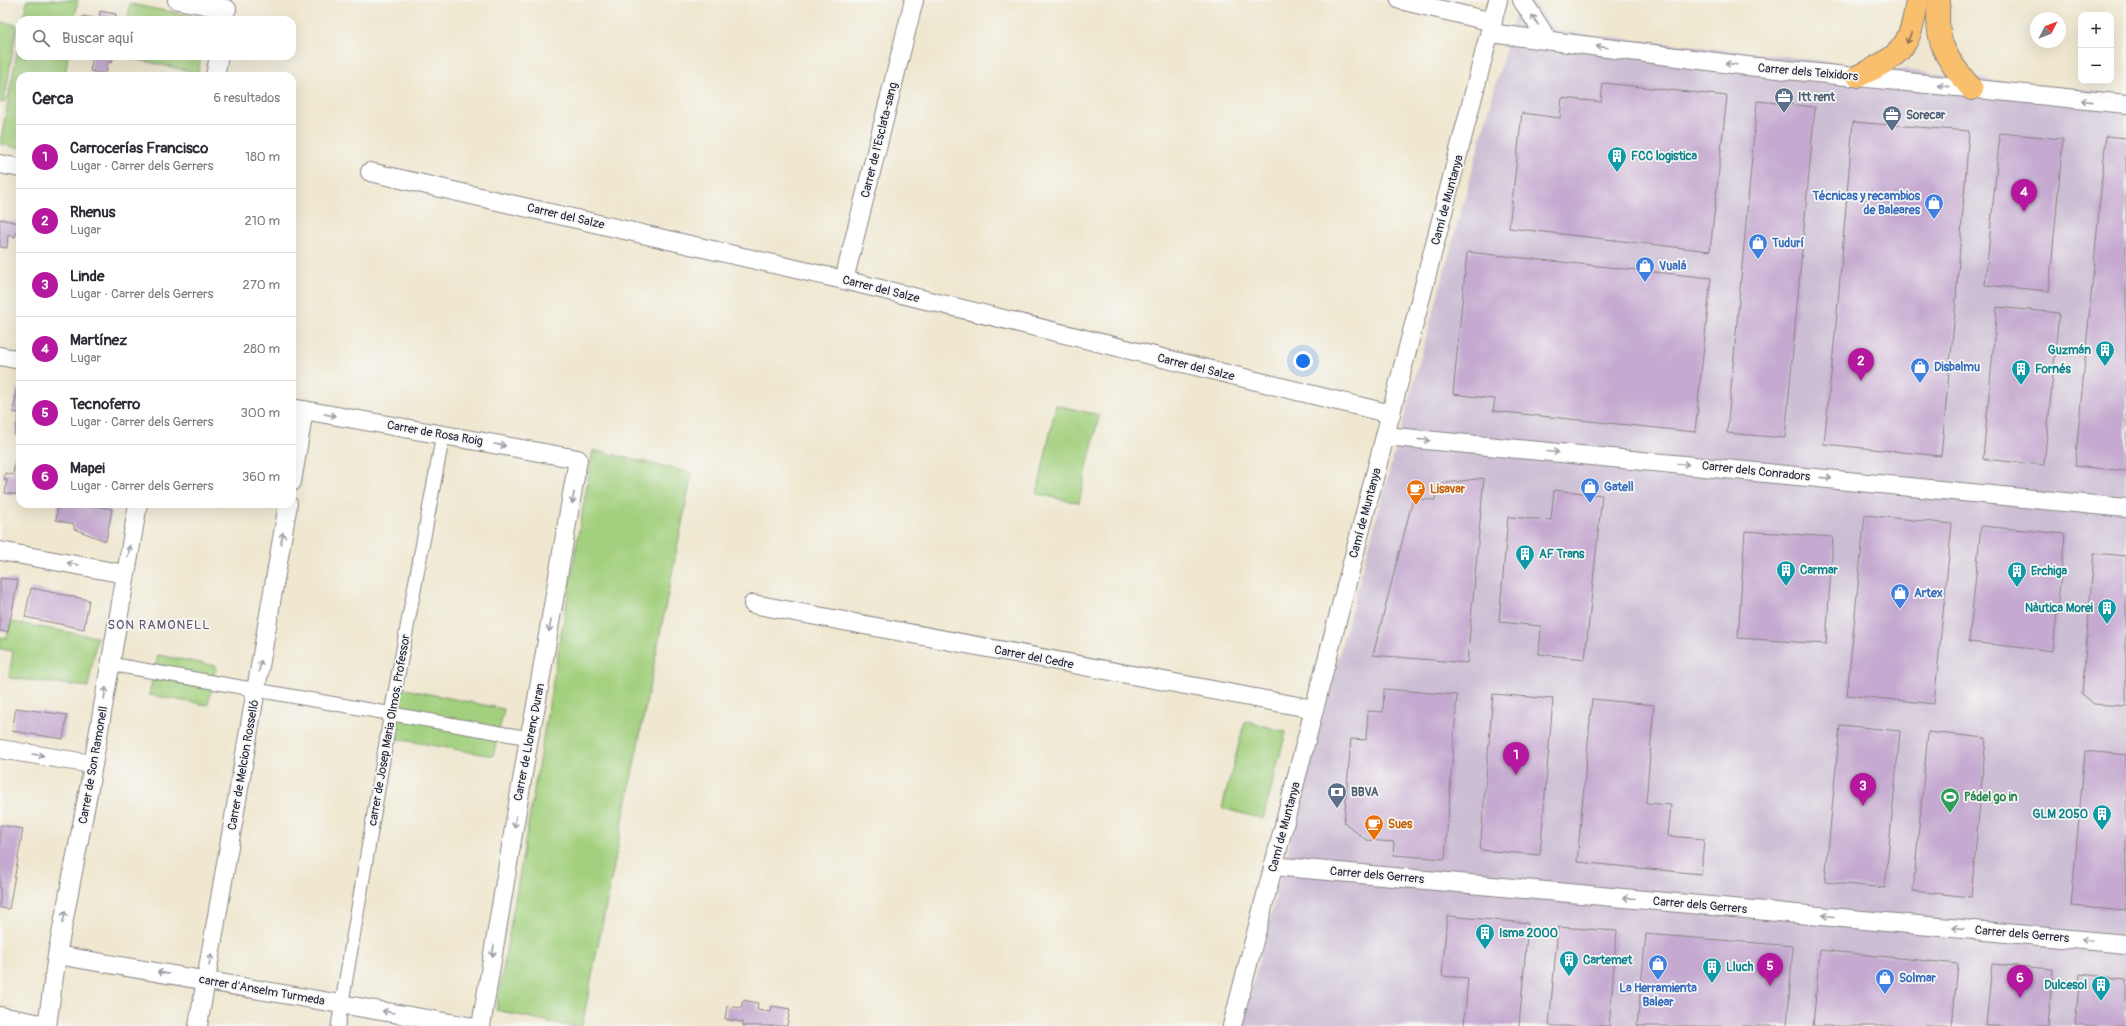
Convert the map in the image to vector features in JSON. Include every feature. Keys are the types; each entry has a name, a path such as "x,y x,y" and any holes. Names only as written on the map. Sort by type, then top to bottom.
{"highway":[{"path":"1858,76 1893,58 1907,44 1914,26 1917,0"},
{"path":"1939,0 1936,18 1941,46 1954,68 1972,89"}],"street":[{"path":"177,0 227,10"},
{"name":"Carrer de l'Esclata-sang","path":"844,280 914,0"},
{"name":"Carrer dels Teixidors","path":"1400,0 1492,28 1548,40 1747,66 2126,104"},
{"name":"Camí de Muntanya","path":"1232,1026 1492,28 1498,0"},
{"path":"1522,0 1548,40"},
{"path":"216,72 218,60"},
{"path":"0,164 16,167"},
{"name":"Carrer del Salze","path":"370,172 844,280 1391,414"},
{"path":"0,356 16,359"},
{"path":"296,433 298,409"},
{"name":"Carrer de Rosa Roig","path":"298,409 578,459"},
{"name":"carrer de Josep Maria Olmos, Professor","path":"338,1026 391,713 443,435"},
{"name":"Carrer dels Conradors","path":"1385,436 2126,508"},
{"name":"Carrer de Llorenç Duran","path":"481,1026 529,738 535,711 578,459"},
{"name":"Carrer de Son Ramonell","path":"47,1026 57,956 137,508"},
{"name":"Carrer de Melcion Rosselló","path":"198,1026 287,508"},
{"path":"0,551 125,574"},
{"name":"Carrer del Cedre","path":"753,604 1314,709"},
{"path":"110,664 255,691 391,713 529,738"},
{"path":"0,748 92,764"},
{"name":"Carrer dels Gerrers","path":"1273,866 2126,944"},
{"name":"carrer d'Anselm Turmeda","path":"57,956 468,1026"},
{"path":"0,1016 47,1026"}],"shaded area":[{"path":"1519,0 1529,0 1557,31 2126,95 2126,1026 1242,1026 1326,702"}],"green space":[{"path":"27,0 78,0 75,16 24,16"},
{"path":"130,4 192,16 128,16"},
{"path":"0,22 16,25 16,31 4,103 0,102"},
{"path":"16,58 16,60 67,60 66,72 16,72 16,147 0,144"},
{"path":"140,60 200,60 198,72"},
{"path":"1056,405 1099,415 1079,503 1037,494"},
{"path":"593,450 692,473 582,1026 568,1026 496,1010"},
{"path":"10,622 97,637 88,687 9,678 13,651 0,649 0,637 7,638"},
{"path":"158,655 216,666 208,705 149,695"},
{"path":"400,688 504,709 493,756 392,738"},
{"path":"1245,721 1286,732 1263,819 1222,808"}],"building":[{"path":"100,11 116,14 116,16 99,16"},
{"path":"92,60 112,60 112,63 108,62 106,72 90,71"},
{"name":"FCC logistica","path":"1603,83 1727,96 1710,251 1509,228 1522,113 1560,118 1562,98 1601,102"},
{"path":"1757,101 1815,107 1785,438 1727,433"},
{"path":"1853,122 1969,131 1955,312 1941,456 1824,444 1837,314"},
{"path":"2000,133 2063,139 2049,291 1985,285"},
{"name":"Guzmán","path":"2106,136 2126,138 2126,471 2075,466"},
{"path":"0,219 16,222 15,237 8,235 7,248 0,247"},
{"path":"1467,252 1711,278 1695,432 1493,411 1495,399 1453,394"},
{"name":"Fornés","path":"1997,307 2059,313 2044,465 1983,459"},
{"path":"16,395 16,412 13,412"},
{"path":"15,461 16,494 5,493 7,480 4,480 5,473 13,475"},
{"path":"1484,478 1467,663 1373,655 1413,499 1435,500 1438,484"},
{"path":"1554,490 1602,495 1585,659 1539,654 1541,626 1499,622 1508,517 1551,520"},
{"path":"58,508 112,509 106,541 74,529 74,524 56,520"},
{"name":"Artex","path":"1865,515 1952,524 1934,704 1847,695"},
{"name":"Erchiga","path":"1981,526 2065,534 2053,651 1969,642"},
{"name":"Carmar","path":"1745,531 1833,537 1826,644 1738,638"},
{"name":"Nàutica Morei","path":"2094,553 2126,556 2126,706 2094,704 2082,694"},
{"path":"0,578 18,580 8,632 0,631"},
{"path":"31,588 89,600 84,629 25,617"},
{"path":"1384,689 1457,695 1445,859 1393,855 1394,842 1366,840 1344,822 1351,739 1366,740 1368,711 1383,712"},
{"path":"1493,694 1553,699 1540,855 1480,850"},
{"path":"1592,699 1654,705 1646,803 1671,805 1668,836 1704,839 1701,874 1577,862"},
{"path":"16,708 67,715 63,739 12,731"},
{"path":"1840,725 1900,731 1885,888 1825,882"},
{"name":"Pádel go in","path":"1928,732 1986,738 1971,897 1913,891"},
{"name":"GLM 2050","path":"2085,751 2126,755 2126,911 2071,906"},
{"path":"0,825 23,829 9,909 0,908"},
{"name":"Isma 2000","path":"1447,916 1528,923 1519,1026 1464,1026 1468,978 1442,976"},
{"path":"1558,927 1617,931 1609,1026 1549,1026"},
{"path":"1646,934 1793,946 1787,1026 1637,1026"},
{"name":"Solmar","path":"1820,950 1958,964 1952,1026 1813,1026"},
{"path":"1992,964 2053,969 2048,1026 1986,1026"},
{"name":"Dulcesol","path":"2080,974 2126,979 2126,1026 2075,1026"},
{"path":"743,1000 758,1003 757,1010 771,1012 772,1006 790,1009 787,1026 743,1026 743,1022 725,1019 727,1006 741,1008"}],"place":[{"name":"Itt rent","path":"1784,114"},
{"name":"Sorecar","path":"1892,132"},
{"name":"FCC logistica","path":"1617,173"},
{"name":"Martínez","path":"2024,212"},
{"name":"Técnicas y recambios de Baleares","path":"1934,220"},
{"name":"Tudurí","path":"1758,260"},
{"name":"Vualá","path":"1645,283"},
{"name":"Guzmán","path":"2105,367"},
{"name":"Rhenus","path":"1861,381"},
{"name":"Disbalmu","path":"1920,384"},
{"name":"Fornés","path":"2021,386"},
{"name":"Gatell","path":"1590,504"},
{"name":"Lisavar","path":"1416,506"},
{"name":"AF Trans","path":"1525,571"},
{"name":"Carmar","path":"1786,587"},
{"name":"Erchiga","path":"2017,588"},
{"name":"Artex","path":"1900,610"},
{"name":"Nàutica Morei","path":"2107,625"},
{"name":"Carrocerías Francisco","path":"1516,775"},
{"name":"Linde","path":"1863,806"},
{"name":"BBVA","path":"1337,809"},
{"name":"Pádel go in","path":"1950,814"},
{"name":"GLM 2050","path":"2102,831"},
{"name":"Sues","path":"1374,841"},
{"name":"Isma 2000","path":"1485,950"},
{"name":"Cartemet","path":"1569,977"},
{"name":"La Herramienta Balear","path":"1658,981"},
{"name":"Lluch","path":"1712,984"},
{"name":"Tecnoferro","path":"1770,986"},
{"name":"Solmar","path":"1885,995"},
{"name":"Mapei","path":"2020,998"},
{"name":"Dulcesol","path":"2101,1002"}],"district":[{"name":"SON RAMONELL","path":"159,624"}]}
